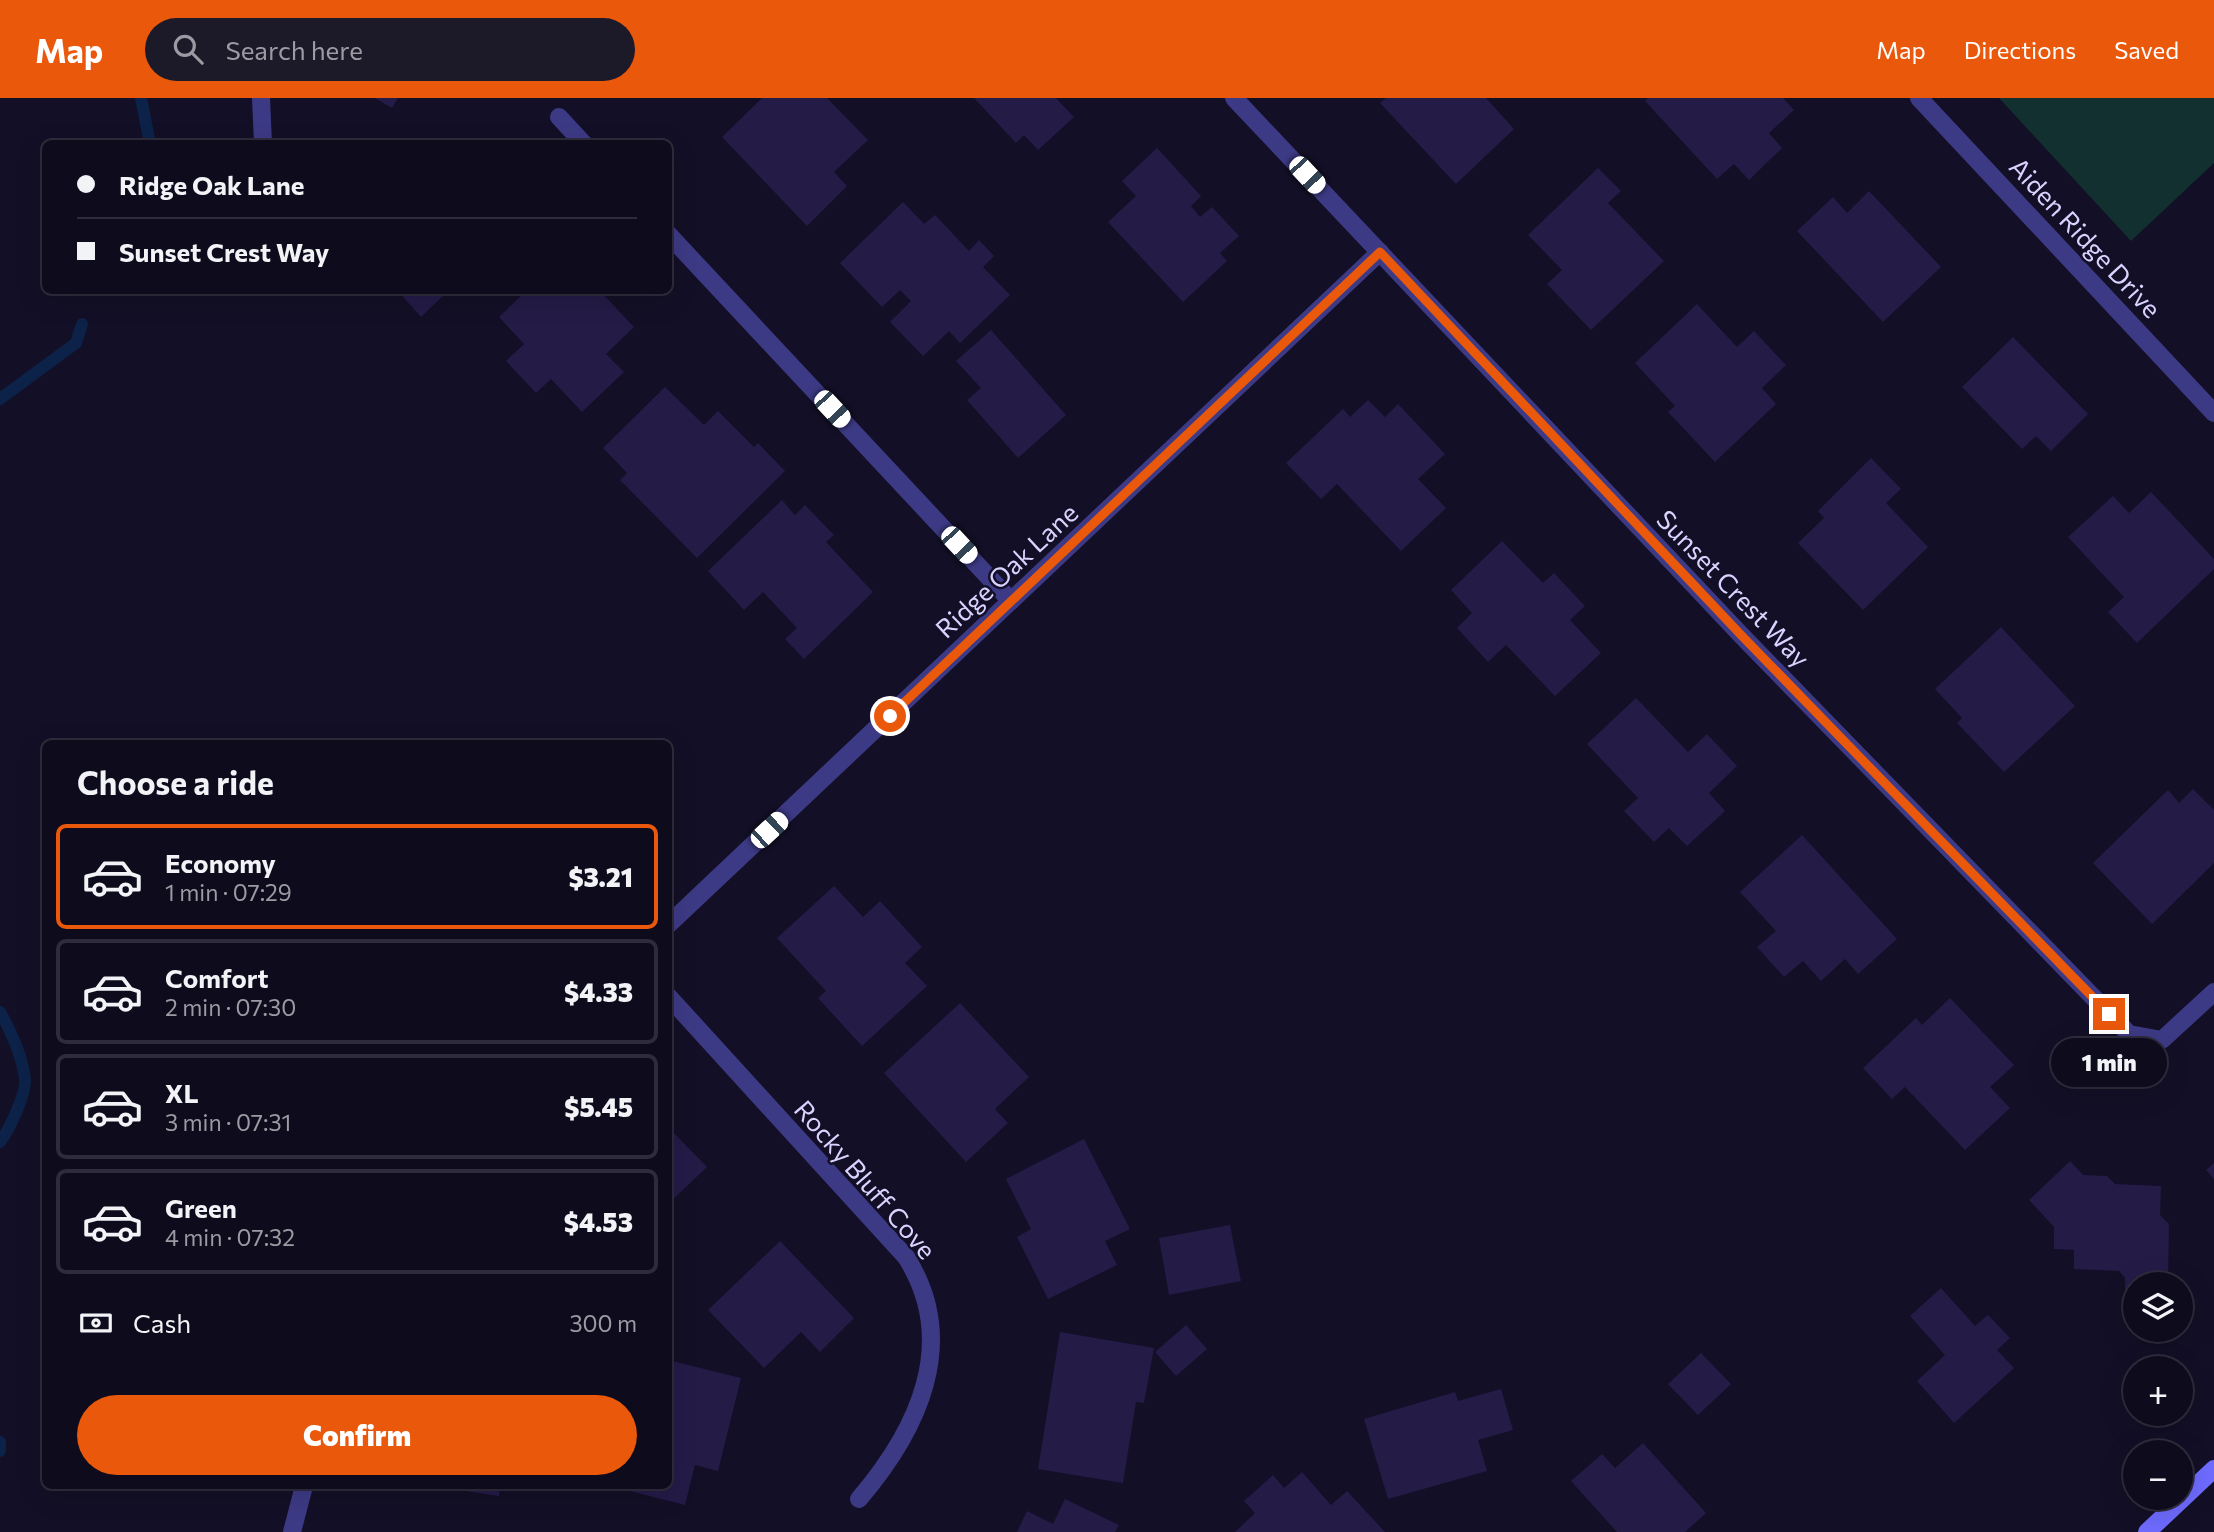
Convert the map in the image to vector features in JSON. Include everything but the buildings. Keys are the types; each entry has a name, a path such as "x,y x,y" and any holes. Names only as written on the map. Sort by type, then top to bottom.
{"street":[{"path":"261,98 263,140"},
{"name":"Sunset Crest Way","path":"1234,98 1742,636 2129,1034 2162,1040 2214,992"},
{"name":"Aiden Ridge Drive","path":"1919,98 2214,413"},
{"path":"559,117 579,140"},
{"path":"672,238 1011,601"},
{"name":"Ridge Oak Lane","path":"672,921 1380,252"},
{"name":"Rocky Bluff Cove","path":"672,1000 906,1257 925,1294 933,1342 929,1370 902,1441 859,1499"},
{"path":"2147,1532 2214,1468"},
{"path":"292,1532 303,1489"}],"green space":[{"path":"1999,98 2214,98 2214,163 2131,241"}],"waterway":[{"path":"141,98 149,140"},
{"path":"0,399 76,343 82,324"},
{"path":"0,1012 16,1045 25,1080 16,1112 0,1142"},
{"path":"0,1442 0,1451"}],"route":[{"path":"890,716 1380,252 1742,636 2109,1014"}]}
